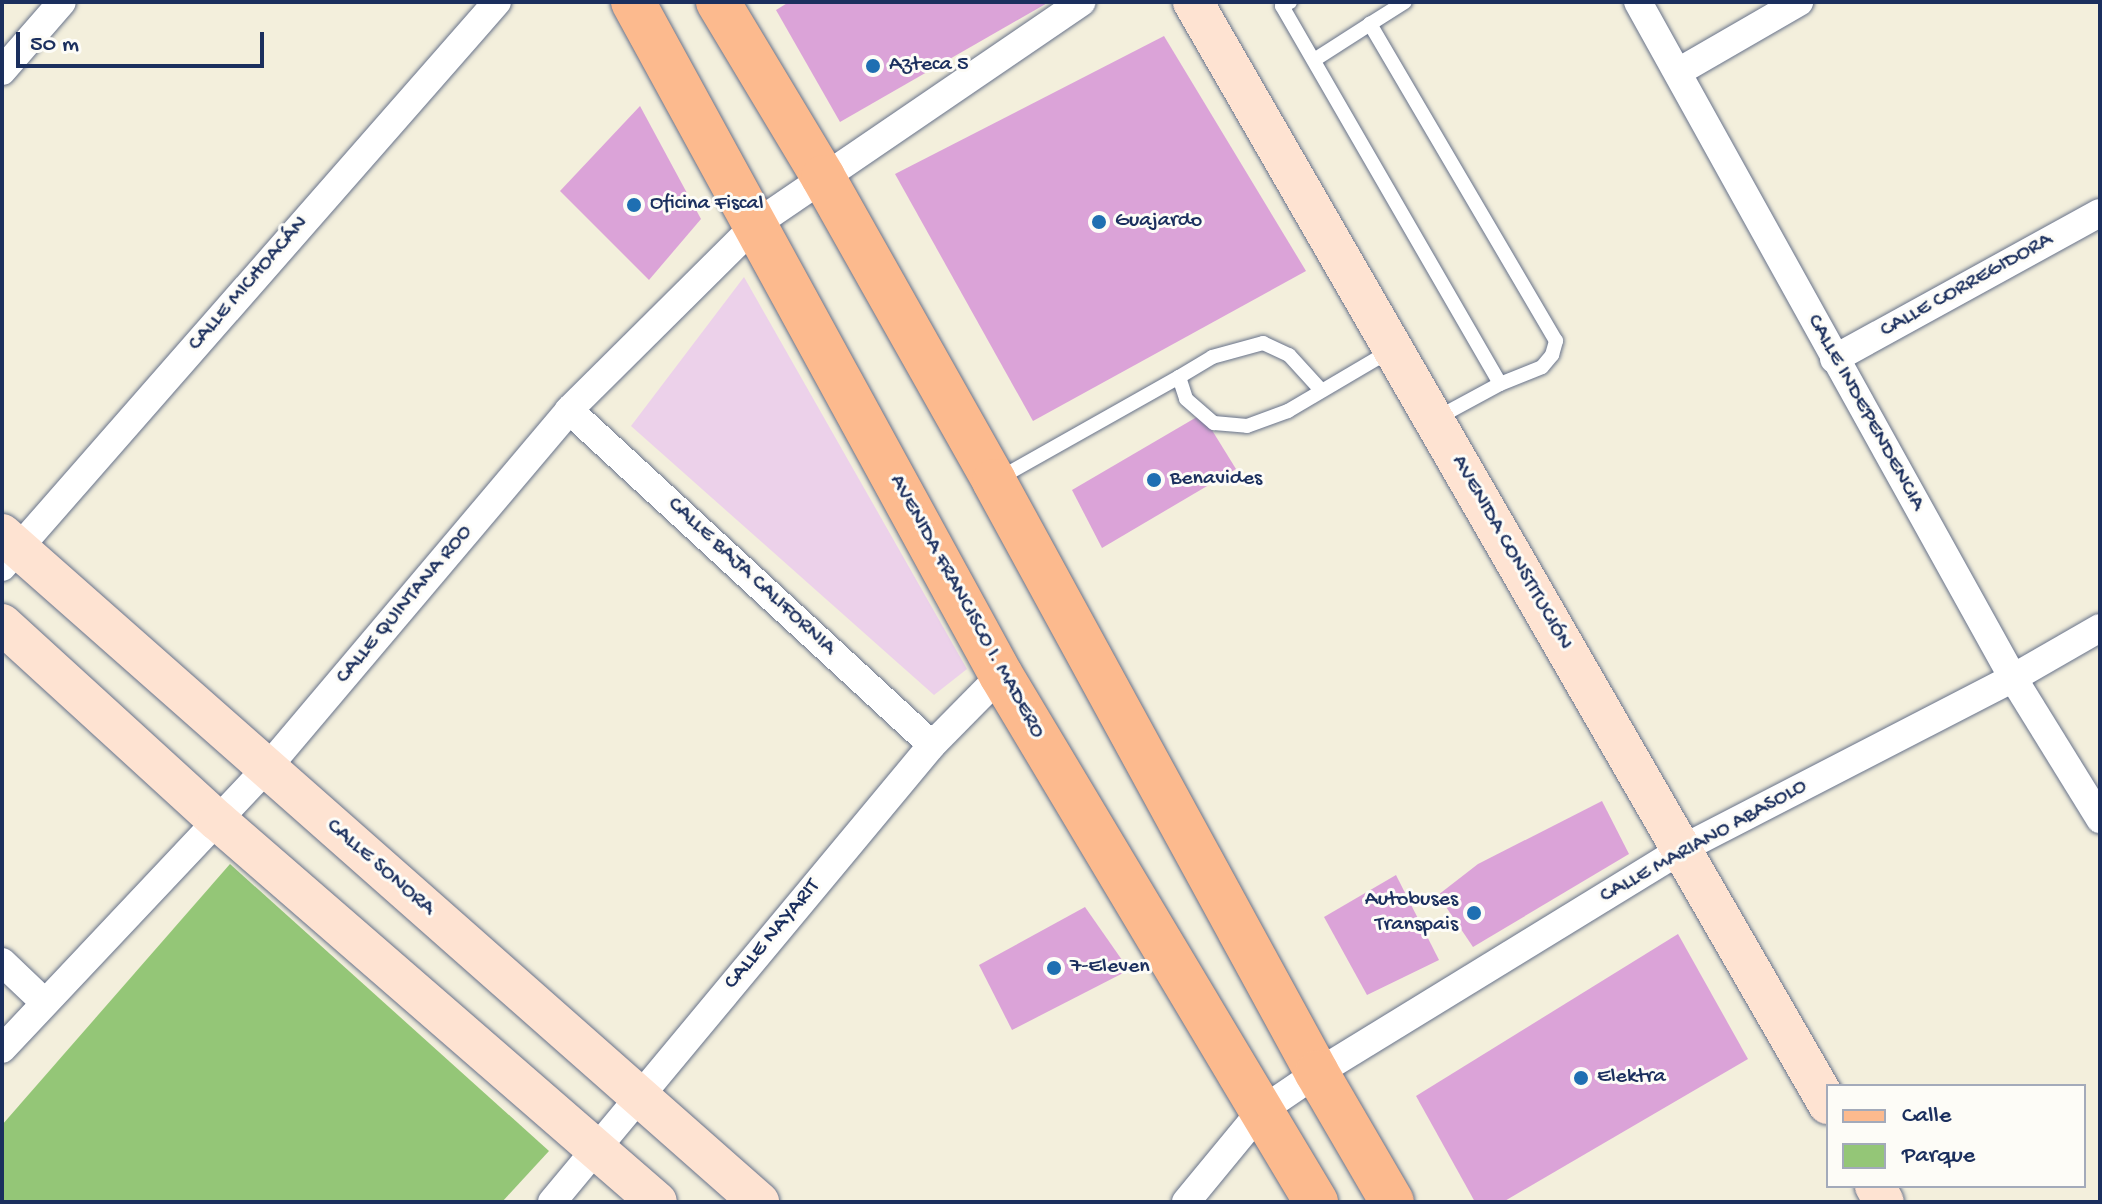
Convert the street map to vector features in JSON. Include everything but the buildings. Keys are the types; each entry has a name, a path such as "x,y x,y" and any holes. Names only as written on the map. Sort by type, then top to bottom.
{"main road":[{"name":"AVENIDA FRANCISCO I. MADERO","path":"633,2 1001,675 1316,1202"},
{"path":"718,2 823,177 994,481 1317,1073 1392,1202"}],"street":[{"path":"2,71 62,2"},
{"name":"CALLE MICHOACÁN","path":"7,549 497,2"},
{"name":"CALLE QUINTANA ROO","path":"2,1049 267,768 569,410 756,224 1082,2"},
{"name":"AVENIDA CONSTITUCIÓN","path":"1193,2 1826,1101"},
{"name":"CALLE INDEPENDENCIA","path":"1638,2 2013,678 2100,819"},
{"path":"1678,72 1799,2"},
{"name":"CALLE CORREGIDORA","path":"1834,359 2100,213"},
{"name":"CALLE BAJA CALIFORNIA","path":"569,410 932,745"},
{"name":"CALLE SONORA","path":"7,549 267,768 759,1202"},
{"path":"2,624 218,821 657,1202"},
{"name":"CALLE MARIANO ABASOLO","path":"1186,1202 1261,1111 1317,1073 1682,849 2013,678 2100,628"},
{"name":"CALLE NAYARIT","path":"552,1202 932,745 1001,675"},
{"path":"2,962 45,1003"}],"lane":[{"path":"1314,60 1405,2"},
{"path":"1284,3 1500,384"},
{"path":"1370,24 1556,341 1552,355 1542,367 1500,384 1434,419"},
{"path":"994,481 1212,357 1263,343 1289,355 1321,390"},
{"path":"1179,377 1186,399 1214,423 1247,426 1288,411 1391,350"}],"shaded area":[{"path":"744,277 967,669 934,695 631,426"}],"green space":[{"path":"230,864 549,1151 502,1202 2,1202 2,1125"}],"place":[{"name":"Azteca 5","path":"873,66"},
{"name":"Oficina Fiscal","path":"634,205"},
{"name":"Guajardo","path":"1099,222"},
{"name":"Benavides","path":"1154,480"},
{"name":"Autobuses Transpais","path":"1474,913"},
{"name":"7-Eleven","path":"1054,968"},
{"name":"Elektra","path":"1581,1078"}]}
